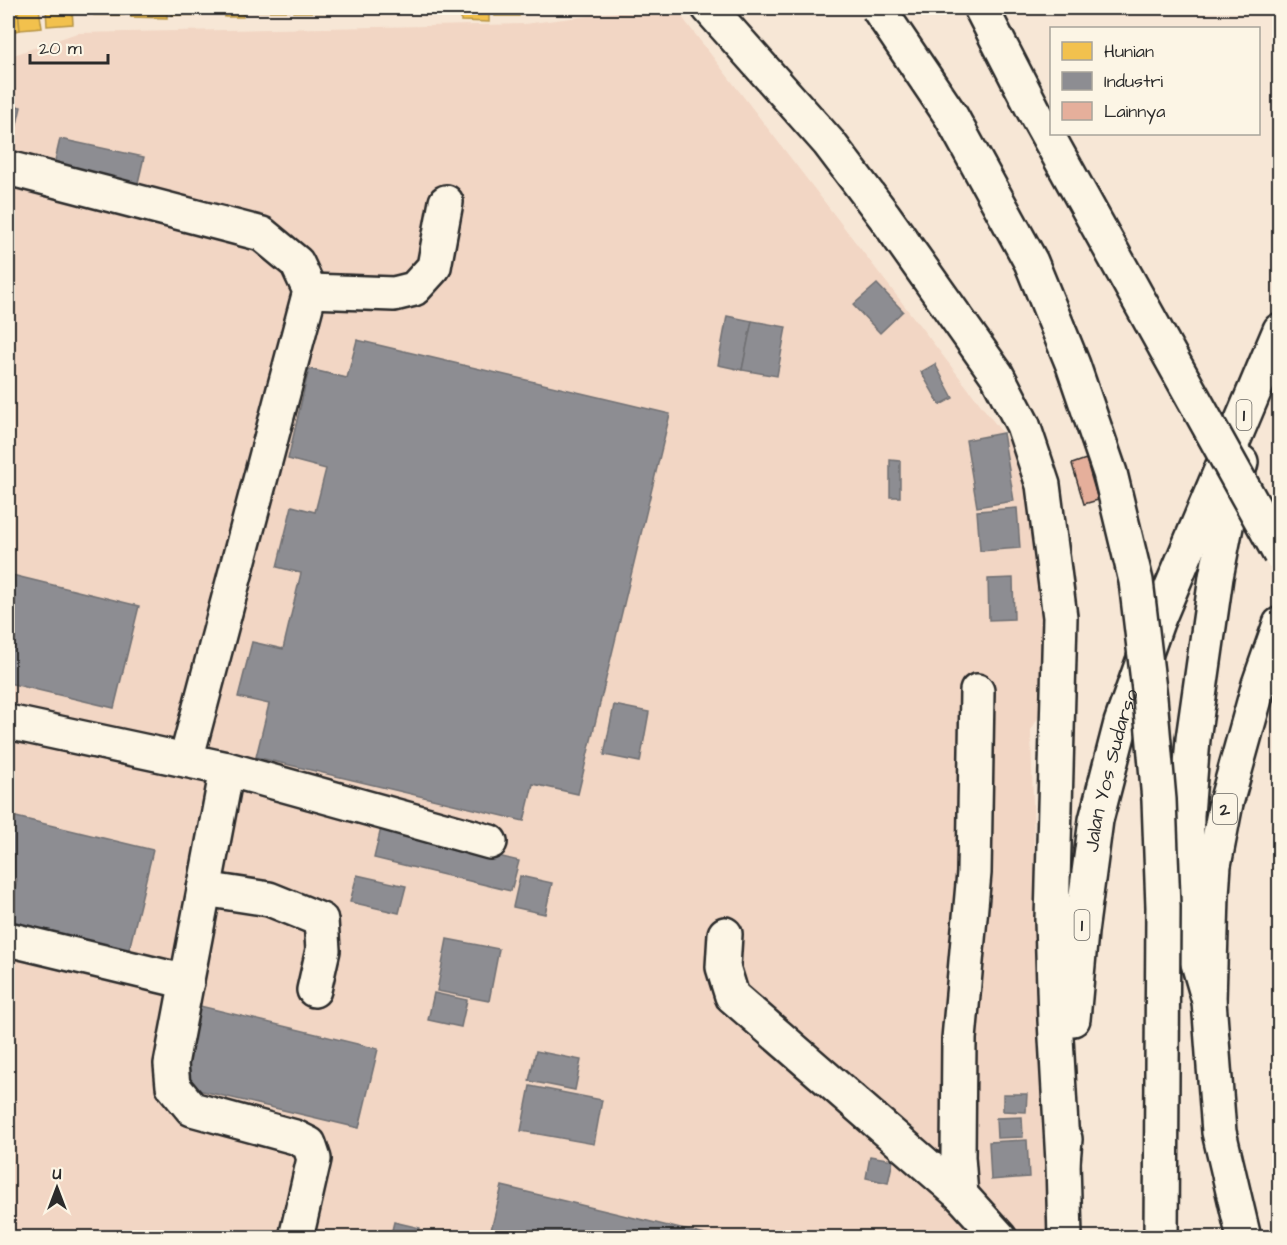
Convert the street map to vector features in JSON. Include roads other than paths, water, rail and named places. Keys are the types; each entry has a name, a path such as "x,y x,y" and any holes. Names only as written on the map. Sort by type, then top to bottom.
{"main road":[{"path":"709,8 829,143 997,375 1023,425 1043,485 1060,617 1052,920 1063,1162"},
{"path":"878,8 951,116 1031,262 1073,365 1110,473 1136,581 1159,800 1163,908 1161,1238"},
{"path":"981,8 1034,111 1280,554"},
{"path":"8,168 262,234 297,263 310,291 186,760"},
{"path":"310,291 394,294 414,289 434,267 446,202"},
{"name":"Jalan Yos Sudarso","path":"1065,1238 1063,1162 1081,932 1096,820 1121,723 1157,622 1280,330"},
{"path":"1209,1001 1191,939 1186,908 1186,814 1193,739 1221,544 1243,454 1280,338"},
{"name":"2","path":"1244,1238 1219,1132 1209,1001 1212,895 1226,803 1259,684 1280,624"},
{"path":"961,1196 958,1157 959,1039 974,873 977,691"},
{"path":"8,722 227,770 490,842"},
{"path":"227,770 171,1064 173,1086 192,1109 295,1137 309,1144 314,1159 296,1238"},
{"path":"204,889 269,899 321,920 323,950 314,990"},
{"path":"725,934 723,967 732,996 961,1196 1000,1238"},
{"path":"8,939 187,982"}]}
